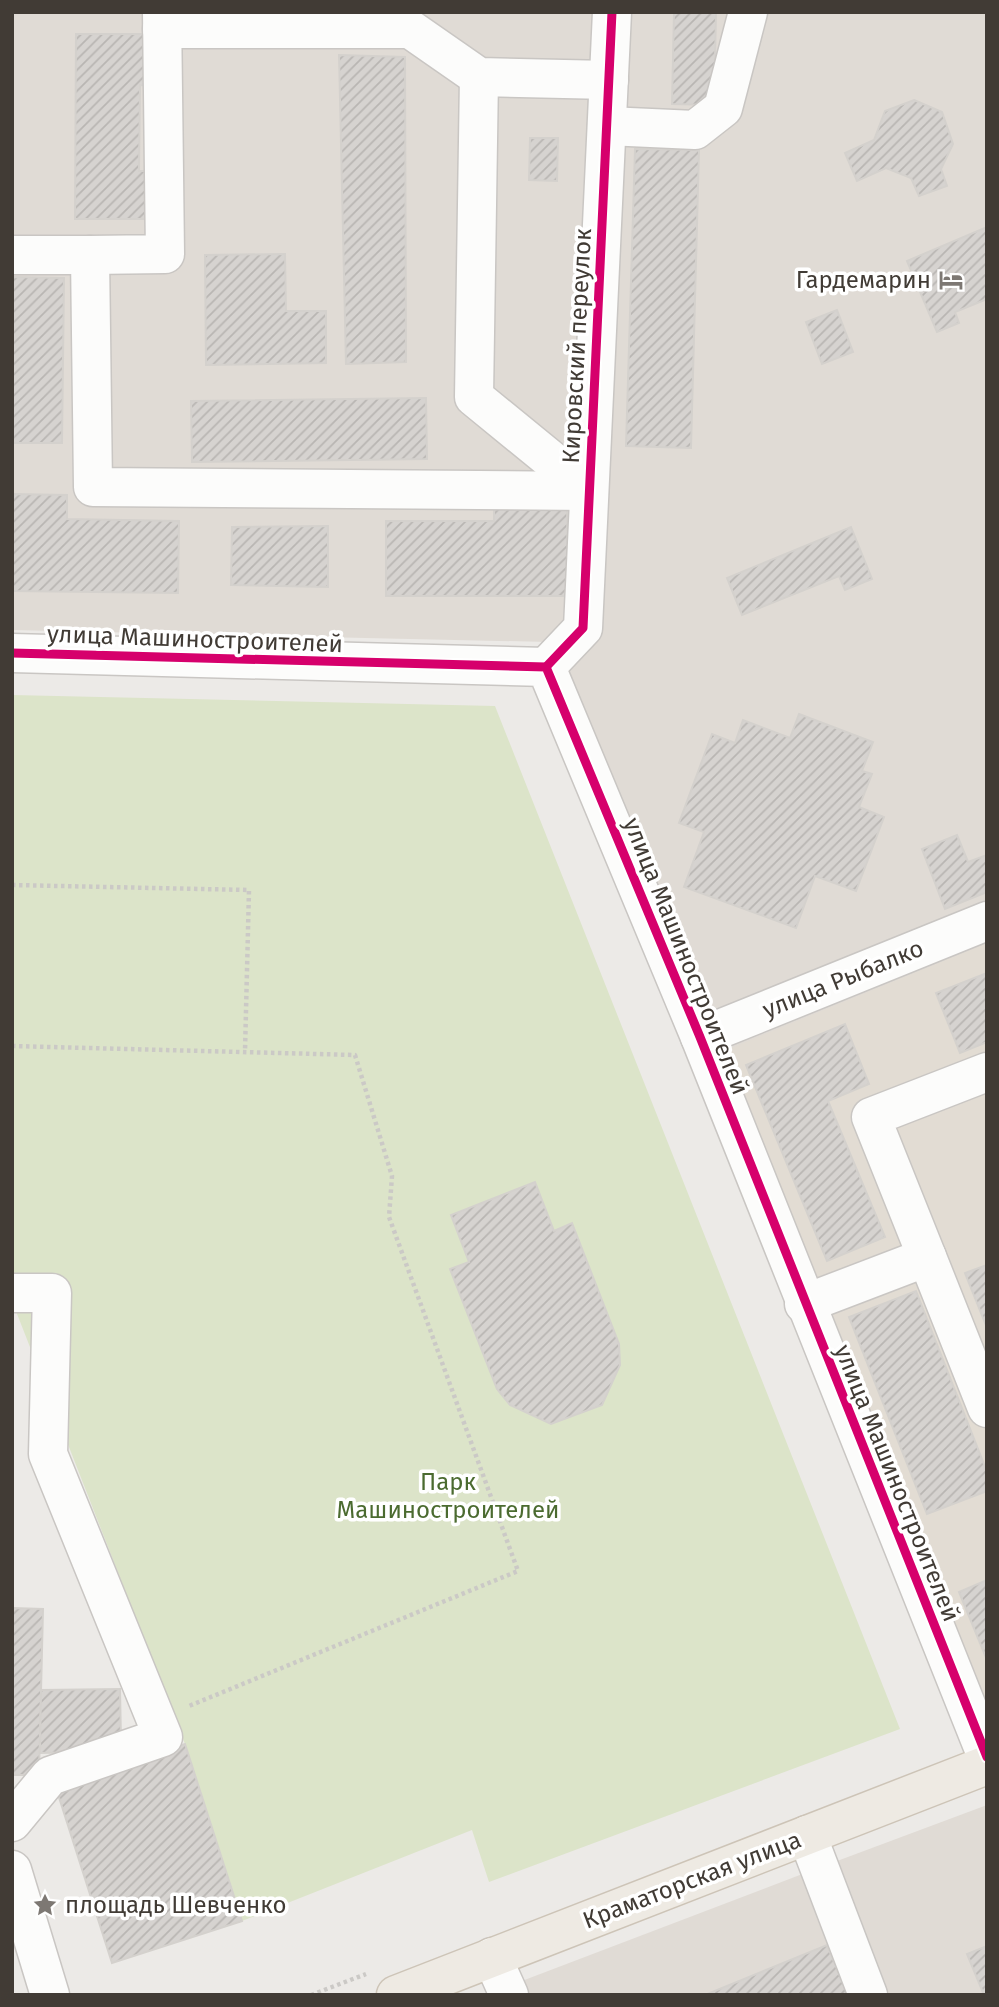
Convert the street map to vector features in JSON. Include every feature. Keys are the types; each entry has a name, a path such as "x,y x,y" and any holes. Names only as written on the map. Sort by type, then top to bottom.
{"main road":[{"name":"Краматорская улица","path":"396,1995 987,1765"}],"street":[{"name":"Кировский переулок","path":"546,667 583,628 612,12"},
{"path":"607,126 695,130 723,108 748,12"},
{"path":"12,255 165,254 162,21 410,29 479,77 609,80"},
{"path":"479,77 474,397 589,491"},
{"path":"90,255 93,487 589,491"},
{"name":"улица Машиностроителей","path":"12,653 546,667 700,1037 804,1304 987,1757"},
{"name":"улица Рыбалко","path":"700,1037 987,921"},
{"path":"987,1072 871,1117 987,1408"},
{"path":"804,1304 927,1258"},
{"path":"12,1293 52,1293 48,1454 163,1737 50,1776 12,1822"},
{"path":"807,1835 868,1995"},
{"path":"12,1870 50,1995"},
{"path":"492,1957 509,1995"}],"path":[{"path":"12,885 249,890 245,1051"},
{"path":"12,1046 355,1055 392,1176 390,1217 518,1571 156,1719"}],"shaded area":[{"path":"12,12 987,12 987,1723 549,642 12,630"},
{"path":"987,943 987,1713 717,1054"},
{"path":"987,1805 987,1995 485,1995 805,1873"}],"green space":[{"name":"Парк Машиностроителей","path":"12,695 495,706 900,1729 489,1882 472,1830 242,1921 185,1744 12,1301"}],"building":[{"path":"674,12 716,12 714,105 672,104"},
{"path":"76,34 152,34 152,86 140,85 139,171 149,171 149,219 75,219"},
{"path":"339,55 405,57 406,362 346,364"},
{"path":"914,100 942,112 953,144 941,169 947,186 919,196 911,178 886,168 857,181 845,153 874,140 885,111"},
{"path":"530,138 558,138 557,181 529,180"},
{"path":"635,149 699,150 691,448 626,446"},
{"name":"Гардемарин","path":"987,227 987,299 955,312 959,323 937,332 907,261"},
{"path":"285,254 286,311 326,311 326,363 206,365 205,255"},
{"path":"12,277 64,278 62,443 12,443"},
{"path":"837,310 853,352 822,364 806,322"},
{"path":"426,398 427,459 192,462 191,401"},
{"path":"12,494 67,495 67,519 179,521 178,593 12,591"},
{"path":"494,500 567,500 568,596 386,596 386,521 494,521"},
{"path":"328,526 328,587 231,585 232,527"},
{"path":"851,527 872,579 845,590 839,576 742,615 727,578"},
{"path":"799,714 873,742 862,771 872,774 859,807 884,817 856,891 815,876 796,928 684,887 704,832 679,823 712,734 735,743 743,720 790,738"},
{"path":"957,835 968,862 987,855 987,892 945,909 922,849"},
{"path":"987,973 987,1042 960,1053 936,993"},
{"path":"845,1024 869,1084 828,1101 885,1237 827,1261 746,1065"},
{"path":"535,1182 554,1231 572,1223 619,1344 620,1365 602,1405 551,1424 510,1405 497,1389 450,1269 469,1262 451,1215"},
{"path":"987,1265 987,1328 965,1273"},
{"path":"916,1291 987,1472 987,1491 927,1514 849,1317"},
{"path":"987,1580 987,1660 959,1592"},
{"path":"12,1608 43,1609 39,1775 12,1775"},
{"path":"120,1689 121,1741 87,1752 40,1753 41,1690"},
{"path":"185,1744 242,1921 112,1963 55,1785"},
{"path":"827,1945 848,1995 705,1995"},
{"path":"987,1946 987,1995 984,1995 967,1954"}],"cycle path":[{"path":"546,667 583,628 612,12"},
{"path":"12,653 546,667 700,1037 987,1757"}],"place":[{"name":"Гардемарин","path":"951,280"},
{"name":"площадь Шевченко","path":"45,1905"}]}
